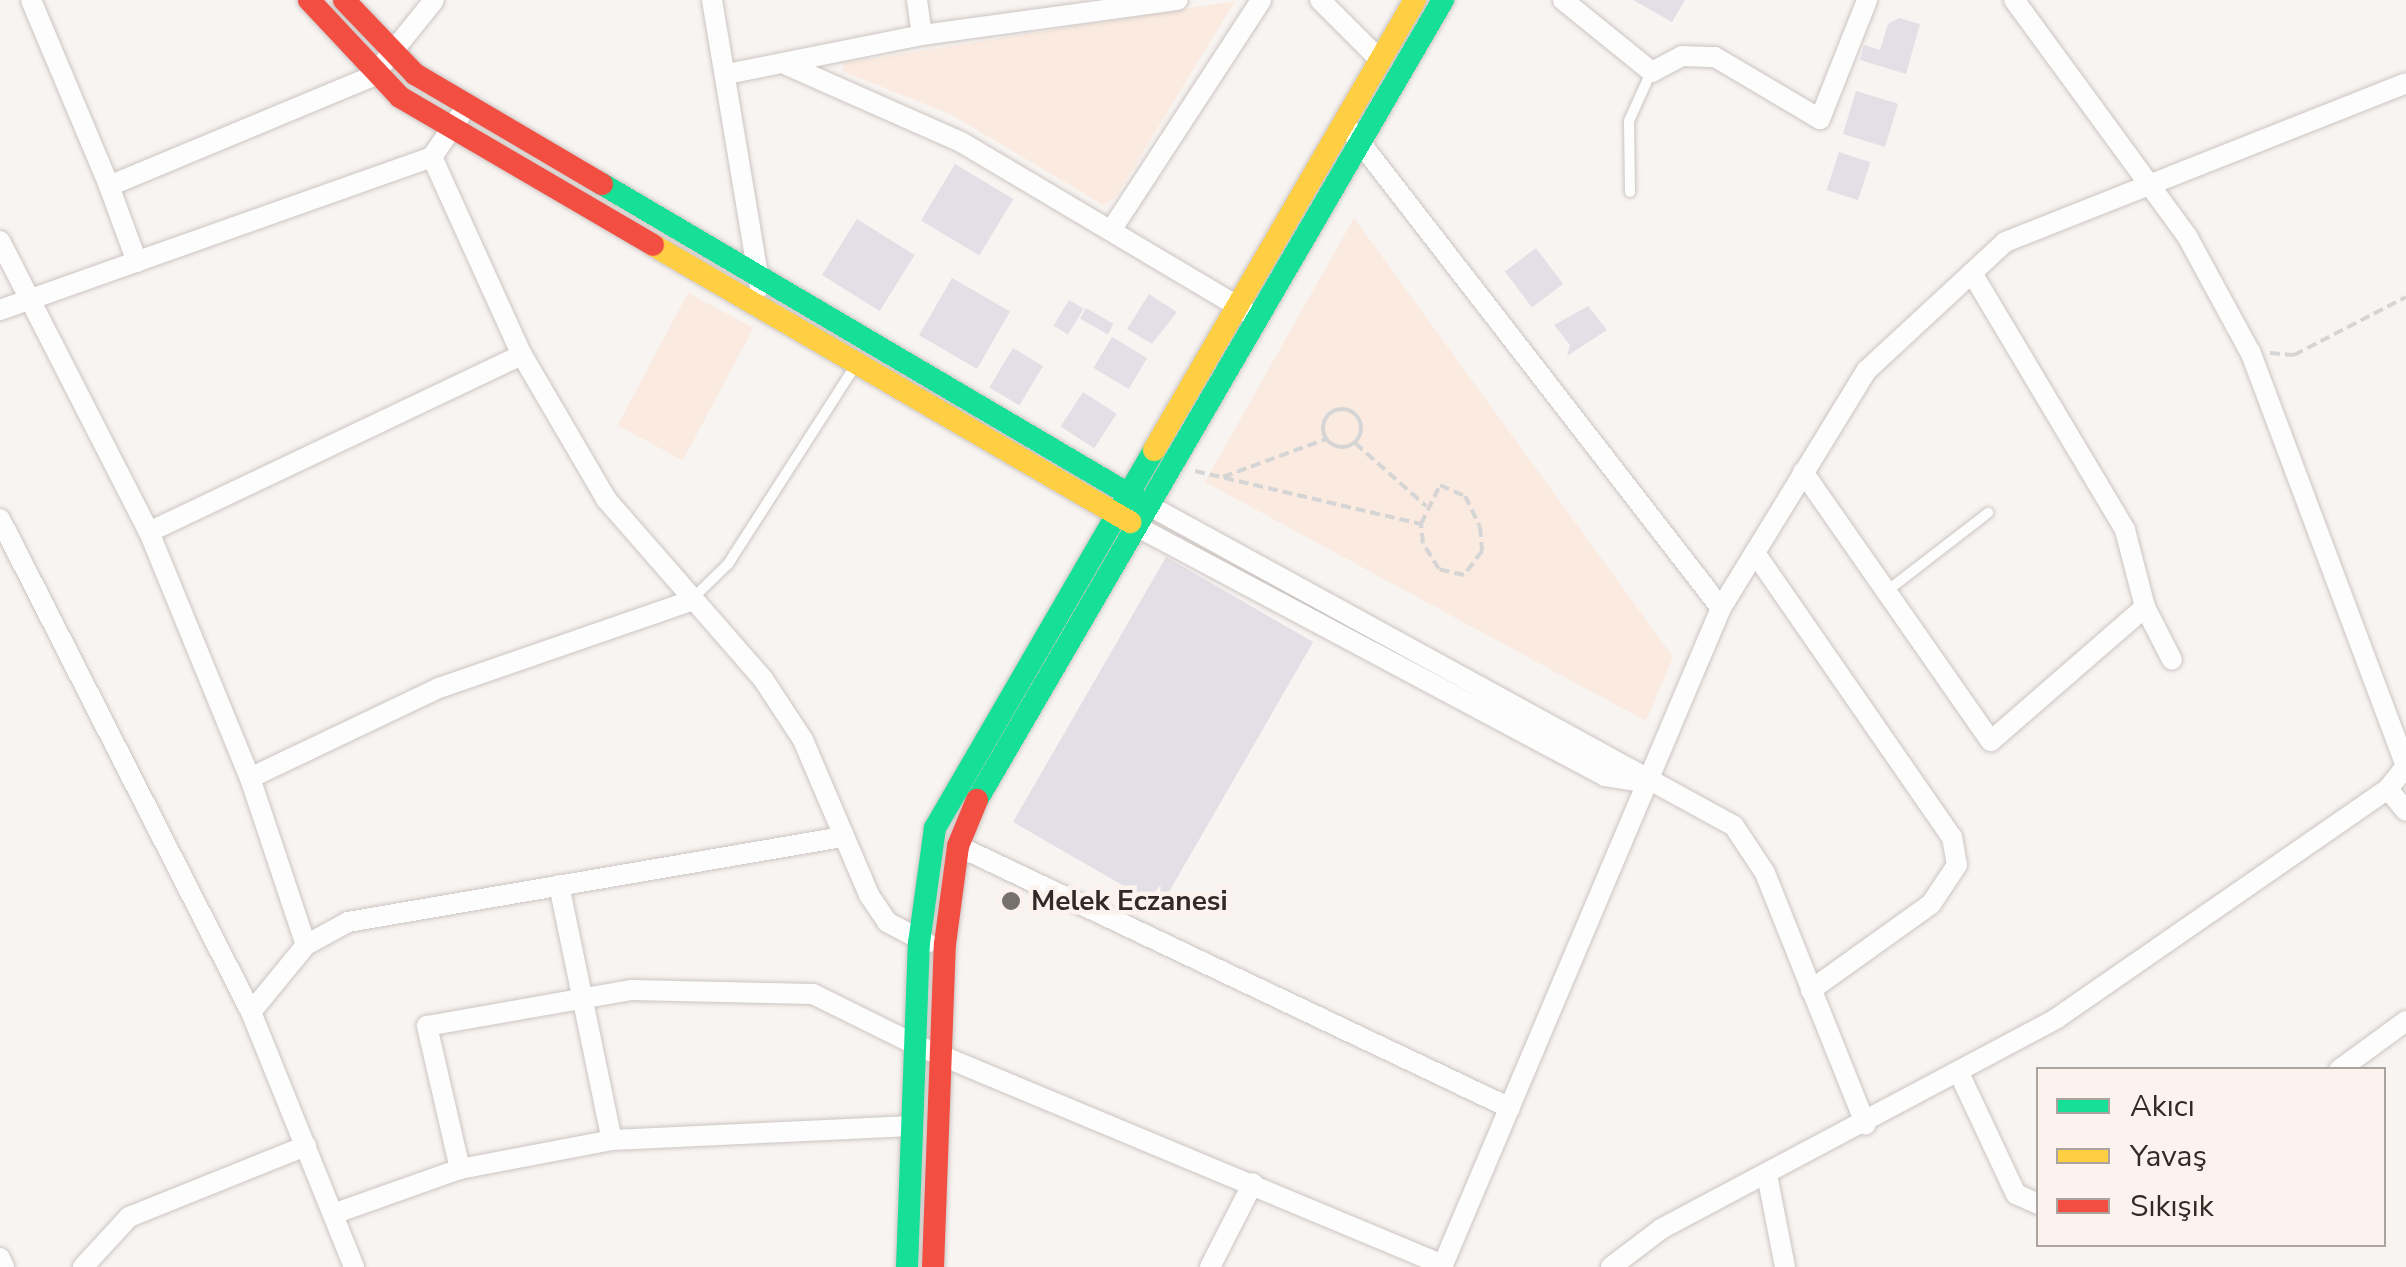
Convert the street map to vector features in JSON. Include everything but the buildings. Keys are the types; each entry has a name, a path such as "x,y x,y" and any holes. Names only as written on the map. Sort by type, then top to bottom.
{"main road":[{"path":"309,0 373,76 452,128 858,362 1142,515"},
{"path":"344,0 391,56 466,105 761,277 1121,503"},
{"path":"933,1267 944,944 958,846 981,790 1257,318 1352,132 1380,60 1415,0"},
{"path":"907,1267 920,942 936,828 1237,305 1443,0"}],"street":[{"path":"30,0 137,262"},
{"path":"109,186 373,76 434,0"},
{"path":"712,0 761,277 759,304"},
{"path":"917,0 922,35"},
{"path":"727,74 922,35 1178,0"},
{"path":"1112,229 1262,0"},
{"path":"1320,0 1380,60"},
{"path":"1564,0 1652,72 1682,56 1715,57 1820,119 1867,0"},
{"path":"1611,1267 1660,1229 1866,1126 2057,1018 2388,788 2406,766 2250,352 2149,182 2014,0"},
{"path":"787,65 961,142 1257,318"},
{"path":"460,1169 427,1026 632,990 813,994 916,1045 940,1050 1442,1266 1721,608 1867,370 2005,242 2149,182 2198,171 2406,83"},
{"path":"0,310 432,157 466,105"},
{"path":"1352,132 1721,608"},
{"path":"432,157 522,355 606,499 690,600 763,679 793,725 842,836 887,922 920,942 944,944"},
{"path":"2,248 149,532 250,778 306,945"},
{"path":"1972,273 2125,530 2144,607 2172,660"},
{"path":"149,532 522,355"},
{"path":"1804,472 1991,741 2144,607"},
{"path":"1142,515 1622,758 1649,783 1734,826 1766,872 1866,1126"},
{"path":"0,519 252,1012 354,1267"},
{"path":"1755,553 1952,838 1957,865 1931,904 1811,990"},
{"path":"250,778 439,688 690,600"},
{"path":"2388,788 2406,812"},
{"path":"252,1012 306,945 348,922 842,836"},
{"path":"958,846 1510,1108"},
{"path":"559,885 588,998 612,1140"},
{"path":"2344,1067 2406,1021"},
{"path":"1959,1074 2016,1194 2036,1203"},
{"path":"333,1214 460,1169 612,1140 912,1126"},
{"path":"84,1267 129,1217 306,1146"},
{"path":"1767,1176 1784,1267"},
{"path":"1210,1267 1253,1184"},
{"path":"0,1258 4,1267"}],"lane":[{"path":"1630,192 1630,121 1652,72"},
{"path":"690,600 728,564 858,362"},
{"path":"1887,591 1988,514"}],"path":[{"path":"2250,352 2294,354 2406,297"},
{"path":"1326,438 1326,418 1347,410 1360,421 1355,443"},
{"path":"1223,477 1326,438"},
{"path":"1326,438 1341,448 1355,443"},
{"path":"1355,443 1426,506"},
{"path":"1171,466 1420,524"},
{"path":"1440,485 1465,496 1480,526 1475,570 1464,576 1438,569 1420,524 1426,506 1440,485"}],"shaded area":[{"path":"1235,1 1115,198 1103,205 950,114 842,71 845,63"},
{"path":"1354,218 1673,657 1646,721 1205,482"},
{"path":"688,293 753,328 683,460 618,425"}],"traffic: fast":[{"path":"977,800 1443,0"},
{"path":"602,184 1142,502"},
{"path":"907,1267 919,943 935,828 1154,450"}],"traffic: slow":[{"path":"1154,450 1415,0"},
{"path":"653,245 1130,522"}],"traffic: jam":[{"path":"309,0 400,97 653,245"},
{"path":"344,0 415,74 602,184"},
{"path":"933,1267 945,944 958,846 977,800"}],"place":[{"name":"Melek Eczanesi","path":"1011,901"}]}
